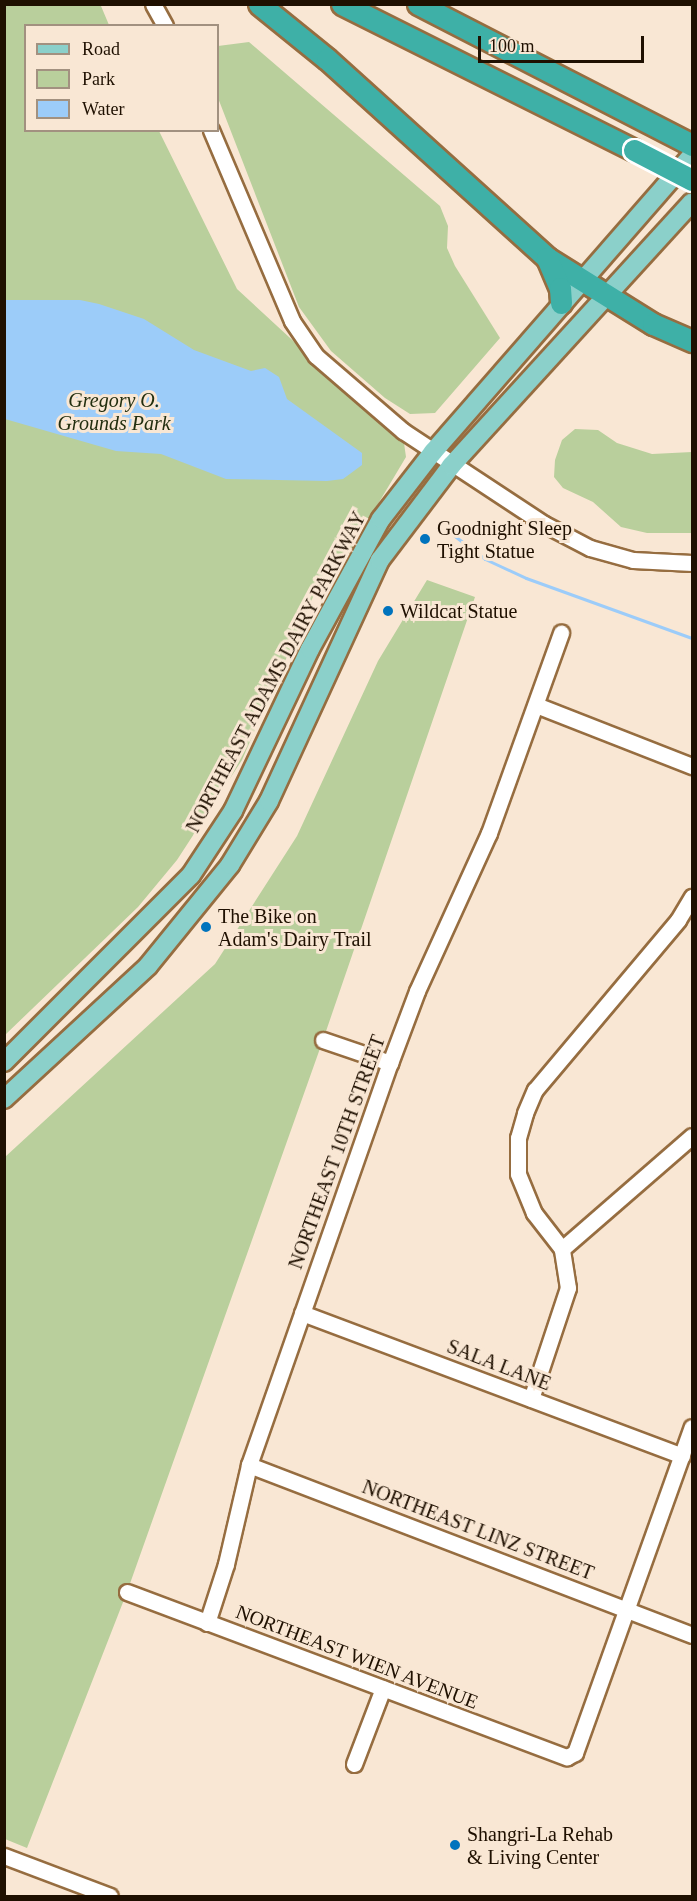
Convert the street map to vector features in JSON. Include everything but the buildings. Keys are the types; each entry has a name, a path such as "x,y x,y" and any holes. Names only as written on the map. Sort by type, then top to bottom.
{"highway":[{"path":"259,4 327,59 547,258 607,296 693,341"},
{"path":"342,4 693,180"},
{"path":"418,4 693,145"},
{"path":"547,258 560,288 561,303"}],"main road":[{"name":"NORTHEAST ADAMS DAIRY PARKWAY","path":"4,1062 191,875 233,811 310,649 381,519 433,452 561,303 693,155"},
{"name":"NORTHEAST ADAMS DAIRY PARKWAY","path":"4,1099 148,966 230,865 269,801 380,560 451,466 693,202"}],"street":[{"path":"153,4 164,24"},
{"path":"212,132 292,321 316,356 451,466 543,524 590,548 633,560 693,563"},
{"name":"NORTHEAST 10TH STREET","path":"207,1623 226,1564 249,1465 390,1063 417,991 485,842 561,633"},
{"path":"536,705 693,766"},
{"path":"531,1399 568,1288 562,1250 534,1213 518,1174 518,1138 525,1113 535,1090 678,920 693,897"},
{"path":"323,1040 390,1063"},
{"path":"562,1250 693,1136"},
{"name":"SALA LANE","path":"302,1313 682,1456"},
{"path":"627,1610 693,1427"},
{"name":"NORTHEAST LINZ STREET","path":"249,1465 693,1635"},
{"name":"NORTHEAST WIEN AVENUE","path":"127,1592 383,1688 567,1761 575,1753 627,1610"},
{"path":"354,1764 383,1688"},
{"path":"4,1856 110,1896"}],"green space":[{"name":"Gregory O. Grounds Park","path":"5,5 101,6 109,24 24,24 24,132 159,132 237,289 404,443 406,457 338,571 326,567 242,760 177,860 138,907 5,1035"},
{"path":"249,42 440,206 448,226 447,248 455,266 500,338 435,413 410,414 385,398 331,351 299,307 219,101 219,46"},
{"path":"575,429 598,430 617,443 652,454 692,452 692,533 647,533 621,527 593,502 563,488 554,477 555,460 562,440"},
{"path":"427,580 475,597 323,1040 127,1592 27,1848 5,1839 5,1157 215,964 297,836 378,661"}],"water":[{"path":"5,300 80,300 99,304 144,319 194,350 251,371 265,368 279,377 287,399 362,453 362,465 343,479 327,481 226,479 161,454 116,451 5,419"}],"waterway":[{"path":"452,534 485,559 526,578 692,638"}],"place":[{"name":"Goodnight Sleep Tight Statue","path":"425,539"},
{"name":"Wildcat Statue","path":"388,611"},
{"name":"The Bike on Adam's Dairy Trail","path":"206,927"},
{"name":"Shangri-La Rehab & Living Center","path":"455,1845"}]}
